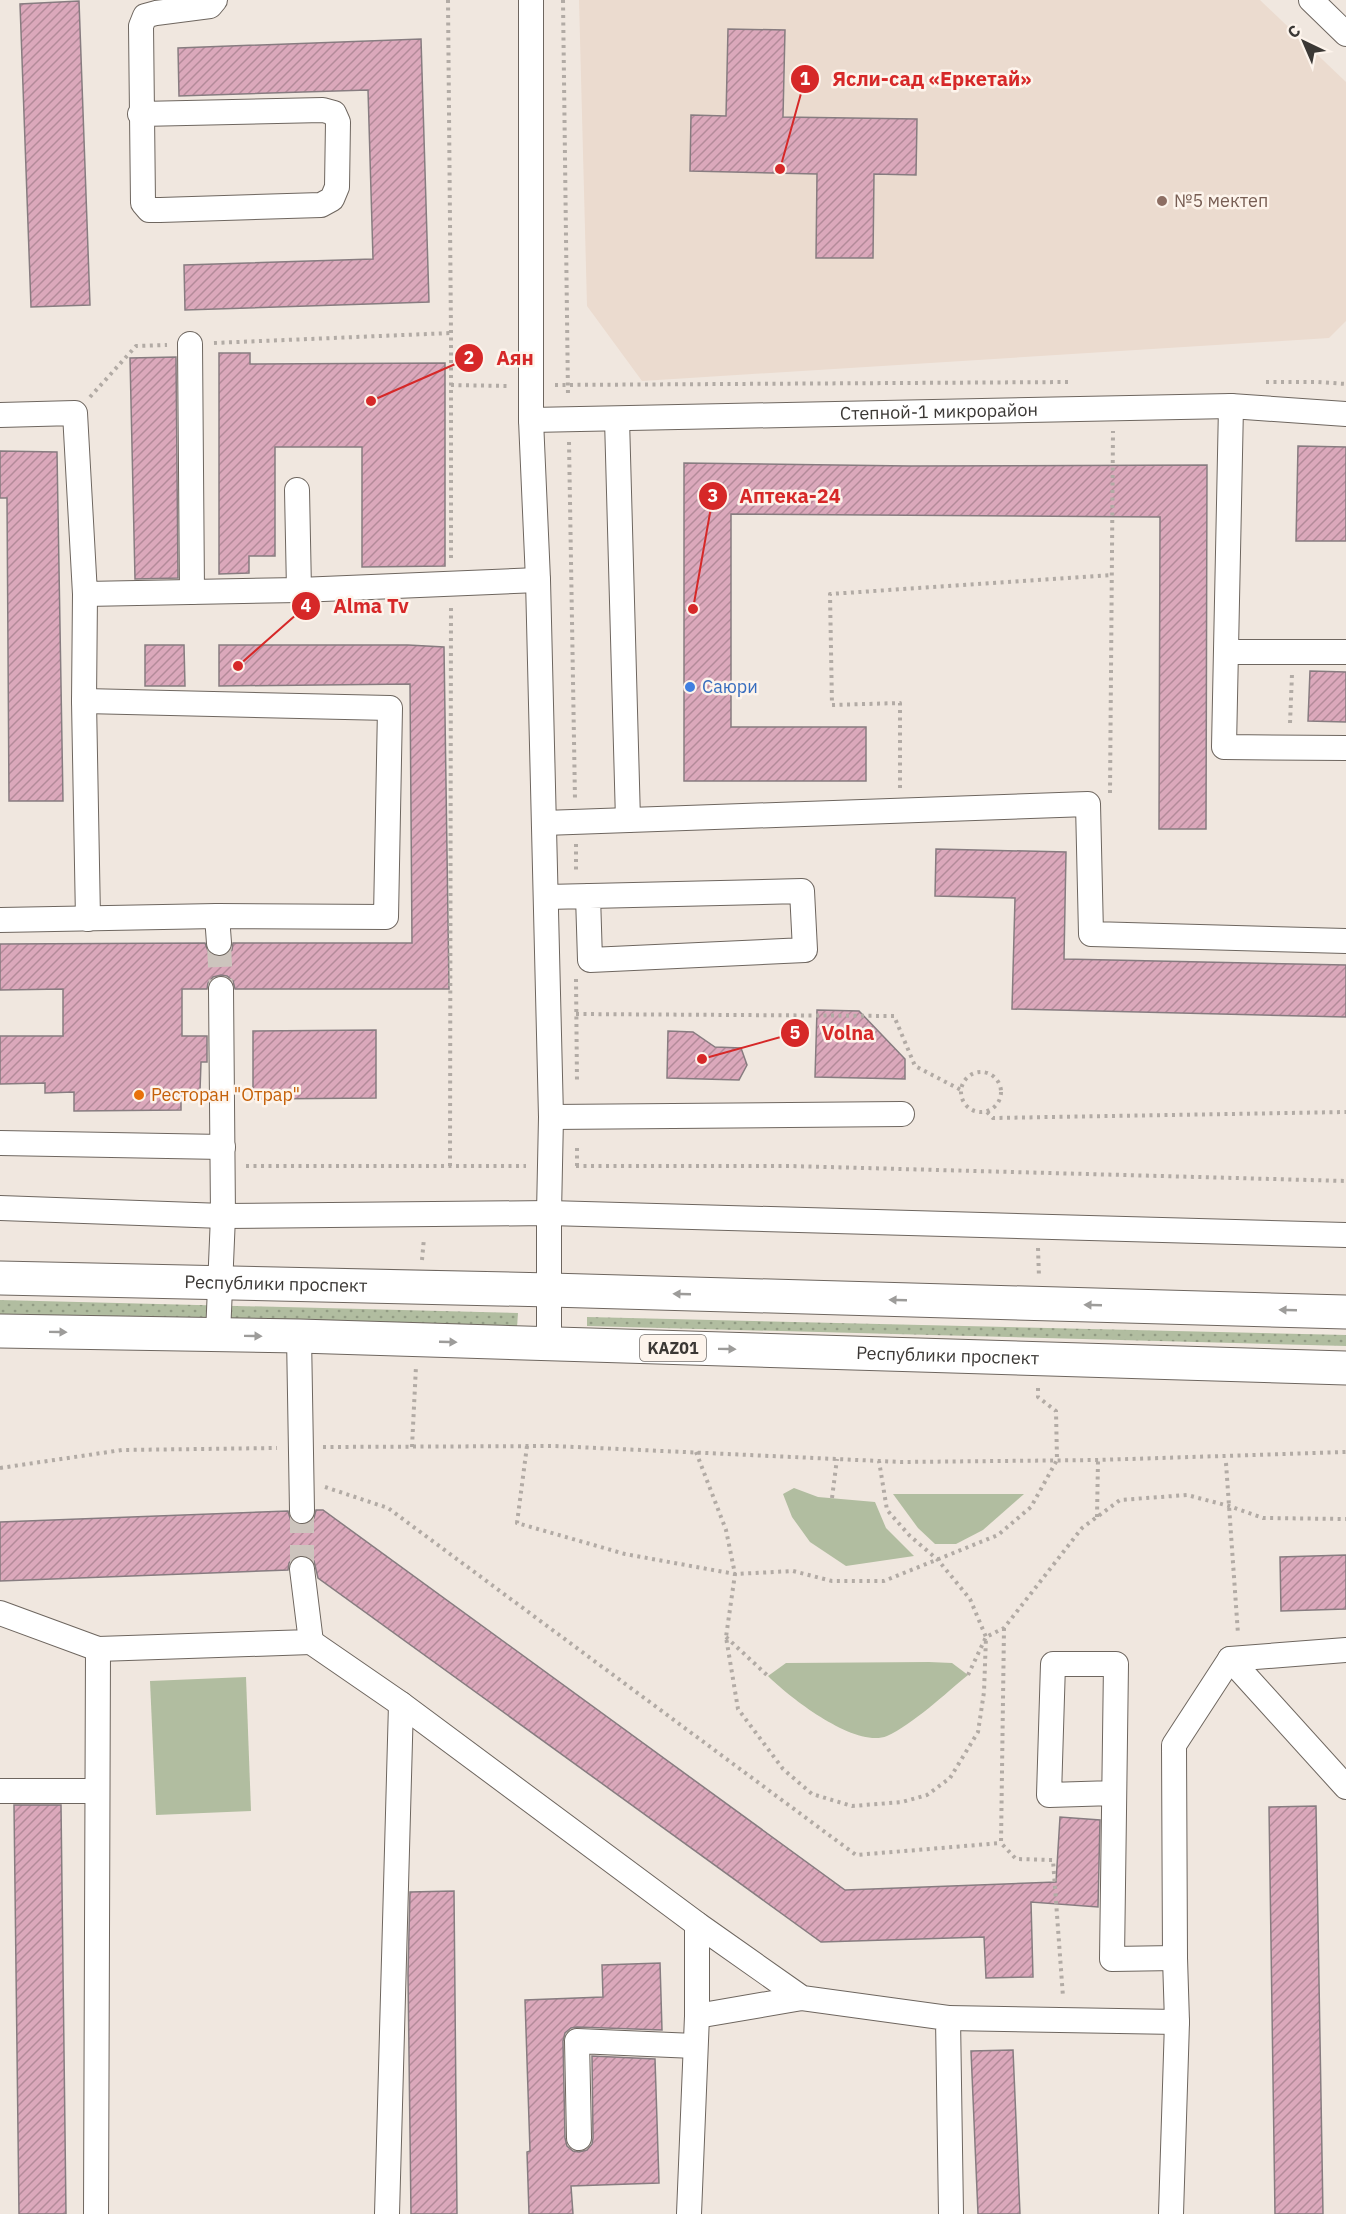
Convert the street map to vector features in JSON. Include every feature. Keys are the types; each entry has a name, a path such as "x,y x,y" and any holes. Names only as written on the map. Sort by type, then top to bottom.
{"highway":[{"name":"Республики проспект","path":"0,1278 550,1290 1346,1312"},
{"name":"Республики проспект","path":"0,1331 299,1336 549,1346 747,1349 1346,1368"}],"street":[{"path":"140,114 322,110 334,113 338,123 336,187 332,199 321,205 149,210 143,203 140,114 141,26 145,16 210,6 215,0"},
{"path":"531,0 531,420 538,580 551,1117 549,1346"},
{"path":"1311,0 1346,34"},
{"path":"190,344 192,592"},
{"path":"1232,406 1224,747 1346,748"},
{"name":"Степной-1 микрорайон","path":"531,420 1232,406 1346,414"},
{"path":"0,415 75,413 85,594 84,701 88,918"},
{"path":"617,419 628,820"},
{"path":"297,490 300,590"},
{"path":"85,594 300,590 538,580"},
{"path":"1226,652 1346,652"},
{"path":"0,920 217,916 386,917 390,708 84,701"},
{"path":"544,823 1088,804 1090,934 1346,941"},
{"path":"546,897 582,887 802,891 805,950 590,960 582,887"},
{"path":"217,916 219,943"},
{"path":"218,1335 223,1216 221,989"},
{"path":"551,1117 902,1114"},
{"path":"0,1143 223,1156"},
{"path":"0,1208 223,1216 549,1213 1346,1235"},
{"path":"299,1336 303,1511"},
{"path":"302,1569 310,1642"},
{"path":"0,1612 98,1649 310,1642 401,1704 697,1924 802,1998"},
{"path":"96,2214 98,1649"},
{"path":"1235,1659 1346,1650"},
{"path":"1235,1659 1346,1787"},
{"path":"1171,2214 1177,2022 1174,1745 1235,1659"},
{"path":"1114,1793 1049,1795 1053,1664 1116,1664 1112,1959 1175,1958"},
{"path":"387,2214 401,1704"},
{"path":"0,1791 98,1791"},
{"path":"689,2214 697,2016 697,1924"},
{"path":"697,2016 802,1998 948,2018 1177,2022"},
{"path":"948,2018 951,2214"},
{"path":"579,2139 577,2041 695,2046"}],"path":[{"path":"448,0 451,333 450,1166"},
{"path":"75,413 136,346 451,333"},
{"path":"451,385 1080,382"},
{"path":"1259,382 1346,384"},
{"path":"1110,803 1114,409"},
{"path":"900,811 900,703 831,705 830,594 1112,575"},
{"path":"576,822 582,887"},
{"path":"576,969 577,1166"},
{"path":"576,1014 894,1016 915,1066 961,1090"},
{"path":"985,1072 995,1078 1001,1088 1001,1098 996,1107 987,1112 977,1112 968,1108 962,1100 961,1090 965,1080 974,1073 985,1072"},
{"path":"987,1112 993,1118 1346,1112"},
{"path":"223,1156 450,1166 790,1166 1346,1182"},
{"path":"412,1447 417,1341"},
{"path":"527,1446 517,1523 625,1554 735,1575 793,1571 832,1581 884,1581 998,1535 1031,1507 1057,1460 1056,1412 1038,1396"},
{"path":"0,1468 122,1450 301,1447 527,1446 879,1461 1098,1460 1346,1452"},
{"path":"696,1452 726,1530 735,1575 726,1637 738,1709 783,1769 812,1794 852,1806 902,1802 927,1795 950,1778 978,1732 984,1692 986,1637 970,1599 938,1560 910,1536 887,1510 879,1461"},
{"path":"832,1498 837,1459"},
{"path":"1096,1517 1098,1460"},
{"path":"1226,1463 1235,1659"},
{"path":"302,1479 388,1508 856,1855 1001,1843"},
{"path":"968,1675 986,1637 1004,1628 1082,1528 1120,1500 1187,1496 1229,1506 1263,1518 1346,1519"},
{"path":"1004,1628 1001,1843 1016,1859 1053,1860 1065,2020"},
{"path":"726,1637 768,1676"}],"shaded area":[{"path":"579,0 1260,0 1346,82 1346,321 1329,338 642,381 587,306"}],"green space":[{"path":"0,1300 518,1313 517,1327 0,1314"},
{"path":"587,1317 1346,1335 1346,1346 587,1326"},
{"path":"794,1488 818,1497 875,1502 886,1528 914,1556 846,1566 810,1542 792,1517 783,1494"},
{"path":"893,1494 1024,1494 983,1530 956,1544 935,1544 918,1528"},
{"path":"786,1663 952,1663 968,1675 897,1731 887,1736 874,1738 842,1729 824,1719 768,1676"},
{"path":"246,1677 251,1811 156,1815 150,1681"}],"building":[{"path":"79,1 90,305 31,307 20,4"},
{"path":"728,29 785,30 783,117 917,119 916,175 874,174 873,258 816,258 817,174 690,171 691,115 726,116"},
{"path":"421,39 429,302 185,310 184,265 373,259 368,90 179,96 178,48"},
{"path":"219,353 250,353 250,364 445,363 445,566 362,567 362,447 275,447 275,556 249,556 249,573 219,574"},
{"path":"176,357 178,578 135,579 130,358"},
{"path":"1298,446 1346,447 1346,541 1296,541"},
{"path":"0,451 57,452 63,801 9,801 7,498 0,498"},
{"path":"684,463 909,466 1207,465 1206,829 1159,829 1160,517 731,514 731,727 866,727 866,781 684,781"},
{"path":"145,645 184,645 185,686 145,686"},
{"path":"219,645 444,647 449,989 235,989 233,981 221,975 213,977 207,989 182,989 182,1036 207,1036 207,1062 201,1062 200,1091 181,1091 181,1110 74,1111 74,1092 45,1093 45,1083 0,1084 0,1036 63,1036 63,989 0,990 0,944 205,943 213,956 219,957 232,950 233,943 412,943 410,684 219,686"},
{"path":"1310,671 1346,672 1346,722 1308,721"},
{"path":"936,849 1066,852 1064,959 1346,965 1346,1017 1012,1009 1015,898 935,896"},
{"path":"817,1010 859,1011 905,1059 905,1079 815,1077"},
{"path":"376,1030 376,1098 253,1099 253,1031"},
{"path":"668,1031 693,1032 715,1047 741,1048 747,1065 739,1080 667,1078"},
{"path":"316,1510 323,1510 845,1890 1056,1882 1060,1817 1100,1820 1098,1907 1031,1902 1033,1977 986,1978 984,1937 821,1942 318,1578 314,1561 308,1556 294,1557 289,1563 288,1570 0,1581 0,1522 288,1511 295,1523 303,1525 310,1523"},
{"path":"1346,1555 1346,1609 1281,1611 1280,1557"},
{"path":"14,1805 61,1805 66,2214 19,2214"},
{"path":"1316,1806 1323,2214 1275,2214 1269,1807"},
{"path":"454,1891 457,2214 411,2214 408,1974 410,1892"},
{"path":"660,1963 662,2030 577,2027 565,2033 563,2041 565,2138 567,2146 573,2151 587,2150 592,2144 592,2056 655,2059 659,2183 571,2186 573,2214 529,2214 527,2152 530,2151 525,2000 603,1997 602,1965"},
{"path":"1013,2050 1020,2214 978,2214 971,2051"}],"tunnel":[{"path":"219,943 221,989"},
{"path":"302,1511 302,1569"}],"place":[{"name":"Ясли-сад «Еркетай»","path":"780,169"},
{"name":"№5 мектеп","path":"1162,201"},
{"name":"Аян","path":"371,401"},
{"name":"Аптека-24","path":"693,609"},
{"name":"Alma Tv","path":"238,666"},
{"name":"Саюри","path":"690,687"},
{"name":"Volna","path":"702,1059"},
{"name":"Ресторан \"Отрар\"","path":"139,1095"}]}
